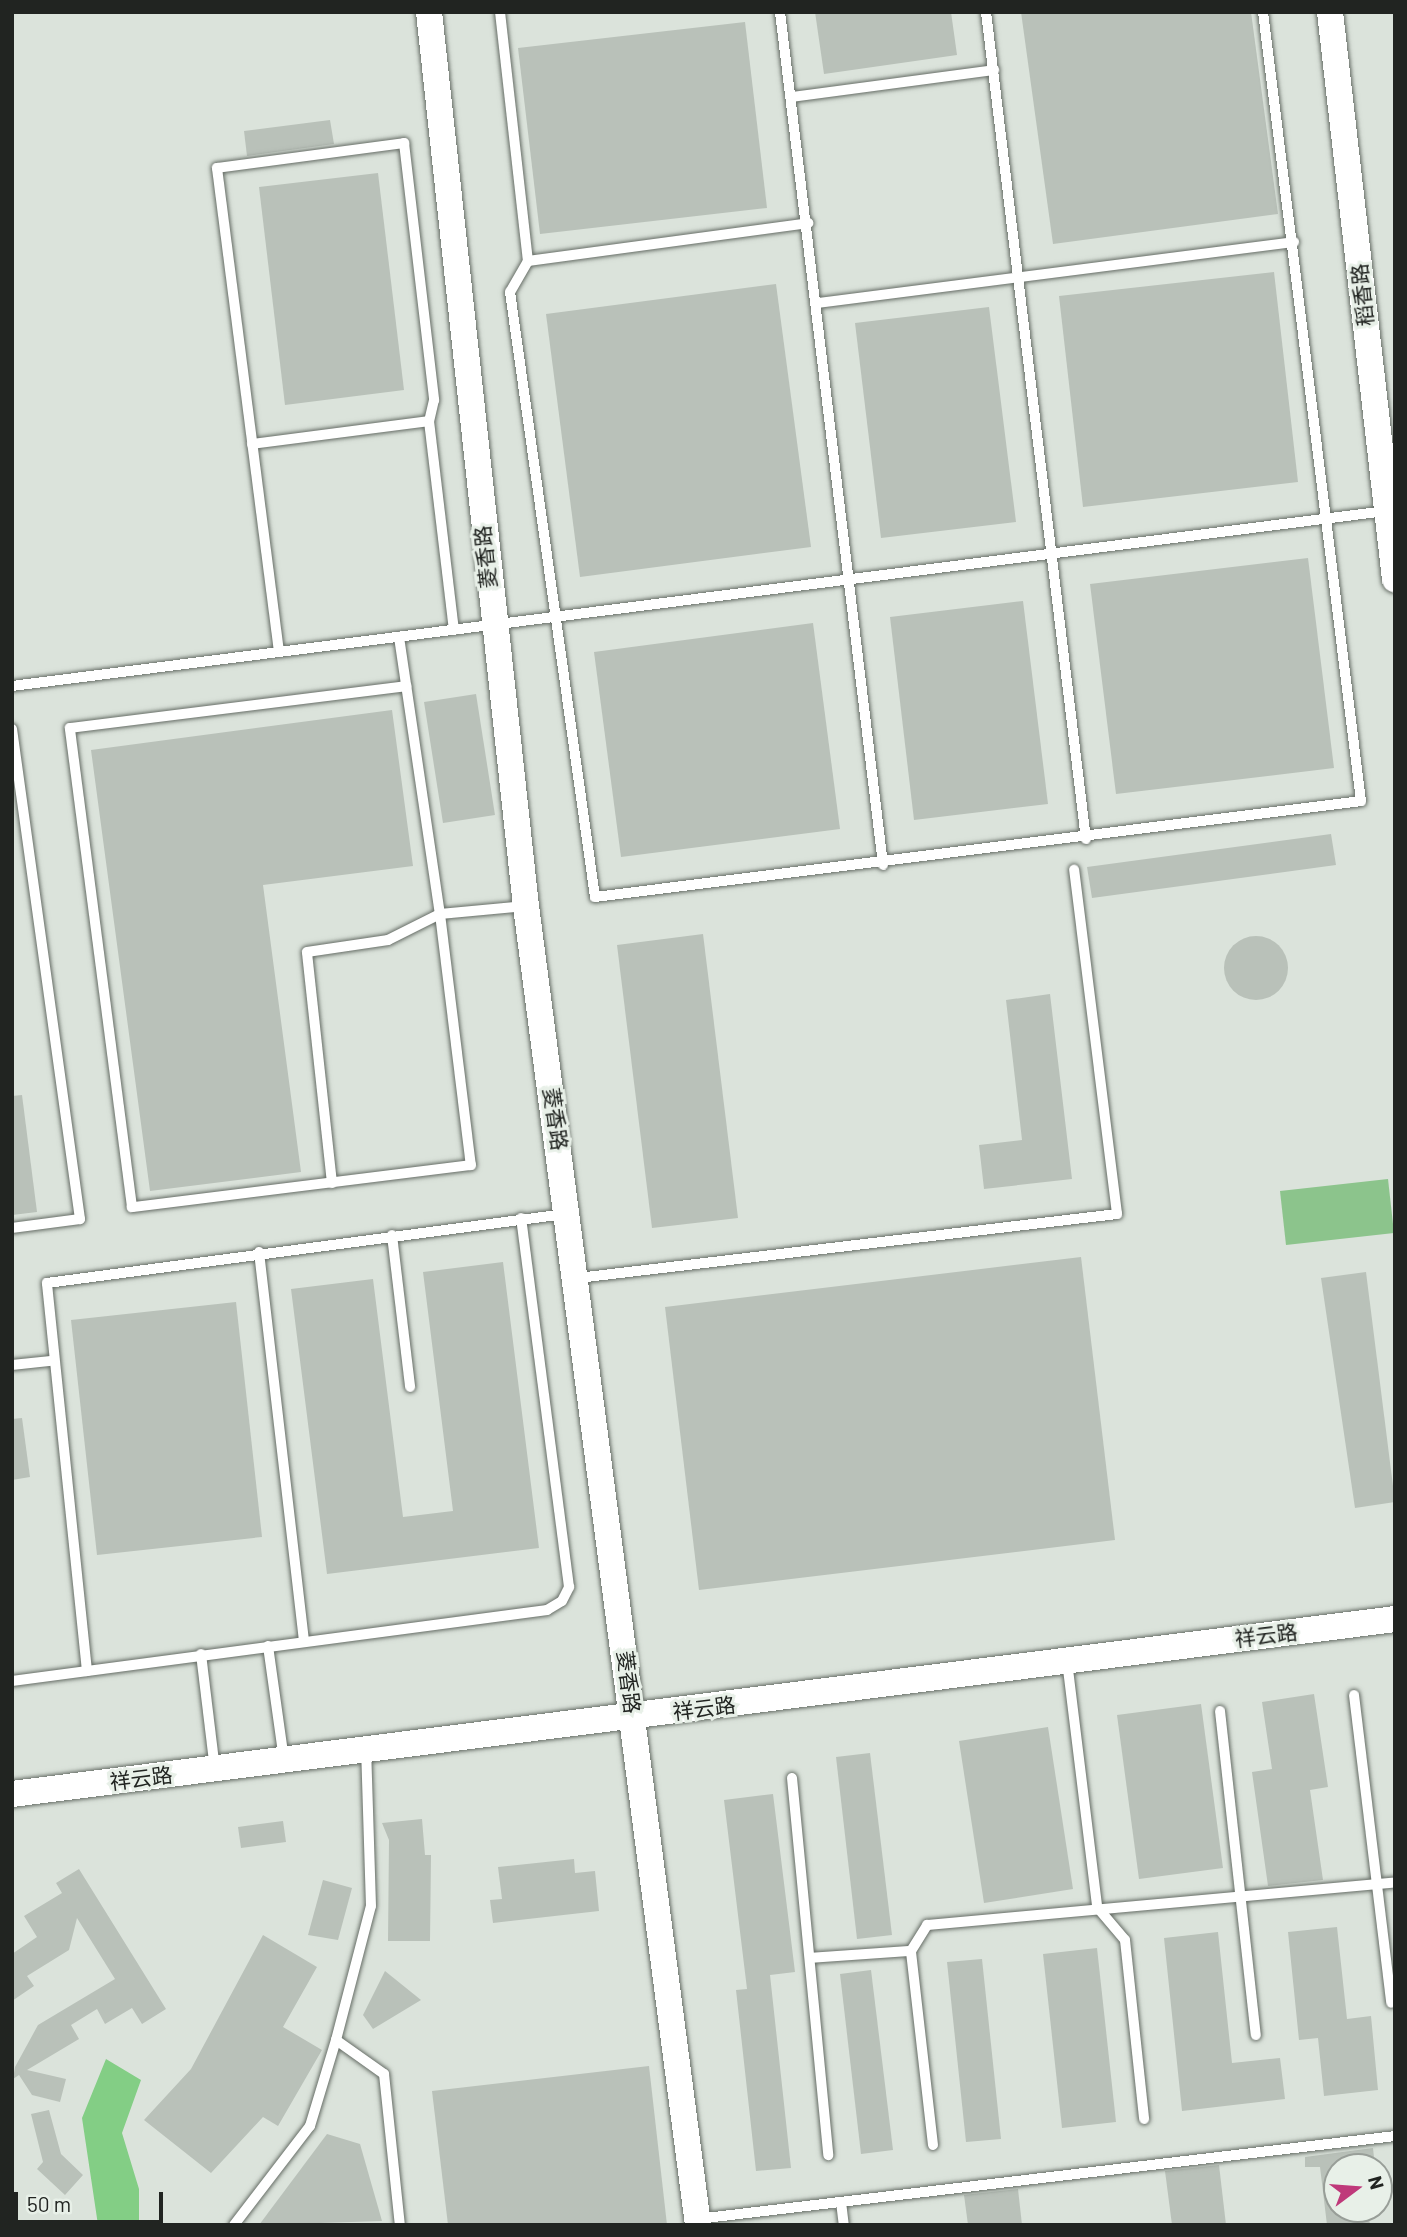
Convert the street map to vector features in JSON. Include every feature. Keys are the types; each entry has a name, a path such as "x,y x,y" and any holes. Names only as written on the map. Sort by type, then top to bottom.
{"street":[{"name":"菱香路","path":"429,12 492,624 526,906 578,1278 697,2222"},
{"name":"稻香路","path":"1330,12 1395,579"},
{"name":"祥云路","path":"12,1794 1395,1619"}],"lane":[{"path":"500,12 528,261 510,292 595,897 883,865 1361,801 1294,242 1263,12"},
{"path":"779,12 852,579 883,865"},
{"path":"986,12 1054,554 1086,839"},
{"path":"792,97 993,70"},
{"path":"279,652 217,167 404,143 434,400 429,421 454,630"},
{"path":"528,261 808,223"},
{"path":"818,303 1019,274 1294,242"},
{"path":"252,444 429,421"},
{"path":"12,686 1386,511"},
{"path":"399,637 440,914 471,1165 132,1207 70,728 406,686"},
{"path":"12,729 80,1219 12,1228"},
{"path":"578,1278 1117,1214 1074,870"},
{"path":"332,1182 307,952 388,940 440,914 526,906"},
{"path":"87,1671 43,1298 47,1283 57,1278 569,1213"},
{"path":"12,1681 547,1610 562,1601 569,1587 521,1218"},
{"path":"392,1235 410,1387"},
{"path":"259,1252 304,1641"},
{"path":"12,1365 51,1360"},
{"path":"268,1646 284,1760"},
{"path":"201,1654 215,1769"},
{"path":"1068,1661 1097,1907 1125,1940 1144,2119"},
{"path":"1354,1695 1391,2003"},
{"path":"1220,1711 1256,2035"},
{"path":"234,2225 310,2126 336,2040 371,1906 366,1750"},
{"path":"792,1778 828,2155"},
{"path":"933,2146 911,1951 927,1925 1097,1907 1395,1882"},
{"path":"810,1958 911,1951"},
{"path":"336,2040 384,2074 400,2225"},
{"path":"697,2222 841,2202 1395,2136"},
{"path":"841,2202 844,2225"}],"shaded area":[{"path":"1388,1179 1394,1233 1286,1245 1280,1191"},
{"path":"106,2059 141,2080 122,2133 139,2189 139,2225 98,2225 82,2118"}],"building":[{"path":"815,12 951,12 957,55 824,74"},
{"path":"1021,12 1251,12 1278,214 1053,244"},
{"path":"745,22 767,208 540,234 518,48"},
{"path":"330,120 334,144 247,156 244,131"},
{"path":"378,173 404,390 285,405 259,187"},
{"path":"1274,272 1298,482 1083,507 1059,296"},
{"path":"776,284 811,547 580,577 546,314"},
{"path":"989,307 1016,522 881,538 855,323"},
{"path":"1308,558 1334,768 1116,794 1090,584"},
{"path":"1023,601 1048,804 914,820 890,617"},
{"path":"813,623 840,829 621,857 594,652"},
{"path":"476,694 495,815 443,823 424,702"},
{"path":"392,710 413,866 263,885 301,1172 150,1191 91,750"},
{"path":"1331,834 1336,865 1092,898 1087,867"},
{"path":"703,934 738,1218 652,1228 617,945"},
{"path":"1250,936 1262,936 1279,945 1286,956 1286,980 1279,991 1262,1000 1250,1000 1238,995 1229,986 1224,974 1224,962 1229,950 1238,941"},
{"path":"1050,994 1072,1179 984,1189 979,1145 1022,1140 1006,1000"},
{"path":"22,1095 37,1212 12,1215 12,1096"},
{"path":"1081,1257 1115,1540 699,1590 665,1307"},
{"path":"503,1262 539,1548 327,1574 291,1289 373,1279 403,1517 453,1511 423,1272"},
{"path":"1366,1272 1395,1502 1355,1508 1321,1278"},
{"path":"236,1302 262,1537 97,1555 71,1320"},
{"path":"22,1418 30,1477 12,1480 12,1419"},
{"path":"1314,1694 1328,1787 1310,1790 1323,1880 1268,1886 1252,1772 1272,1769 1262,1702"},
{"path":"1201,1704 1223,1868 1139,1879 1117,1715"},
{"path":"1048,1727 1073,1889 984,1903 959,1741"},
{"path":"870,1753 892,1935 857,1939 836,1757"},
{"path":"773,1794 795,1972 770,1975 791,2168 756,2171 736,1990 747,1989 724,1800"},
{"path":"422,1819 425,1855 431,1855 430,1941 388,1941 389,1840 382,1823"},
{"path":"283,1821 286,1842 241,1848 238,1827"},
{"path":"574,1859 575,1873 595,1871 599,1911 493,1923 490,1900 502,1899 498,1867"},
{"path":"79,1869 166,2009 142,2024 132,2008 105,2024 97,2009 71,2025 79,2039 27,2070 66,2079 60,2102 32,2095 19,2075 13,2079 15,2067 38,2025 115,1979 77,1918 69,1950 27,1976 34,1986 12,2001 12,1954 37,1937 24,1916 62,1893 56,1883"},
{"path":"323,1880 352,1888 338,1940 308,1935"},
{"path":"1337,1927 1347,2019 1371,2016 1378,2090 1324,2096 1318,2038 1299,2040 1288,1932"},
{"path":"1218,1932 1232,2063 1280,2058 1285,2099 1182,2111 1164,1938"},
{"path":"263,1935 317,1967 283,2027 322,2050 278,2126 263,2117 211,2173 144,2120 191,2069"},
{"path":"1097,1948 1116,2122 1062,2128 1043,1954"},
{"path":"982,1959 1001,2139 966,2142 947,1962"},
{"path":"871,1970 893,2150 861,2154 840,1974"},
{"path":"385,1971 421,2000 373,2029 363,2015"},
{"path":"649,2066 667,2225 448,2225 432,2091"},
{"path":"49,2110 61,2154 83,2175 65,2195 37,2169 43,2162 31,2114"},
{"path":"327,2134 360,2144 382,2221 259,2225"},
{"path":"1373,2148 1374,2153 1335,2153"},
{"path":"1323,2155 1323,2192 1320,2167 1305,2167 1305,2157"},
{"path":"1219,2165 1226,2225 1172,2225 1165,2171"},
{"path":"1018,2189 1022,2225 968,2225 964,2195"},
{"path":"1327,2223 1370,2225 1327,2225"}]}
